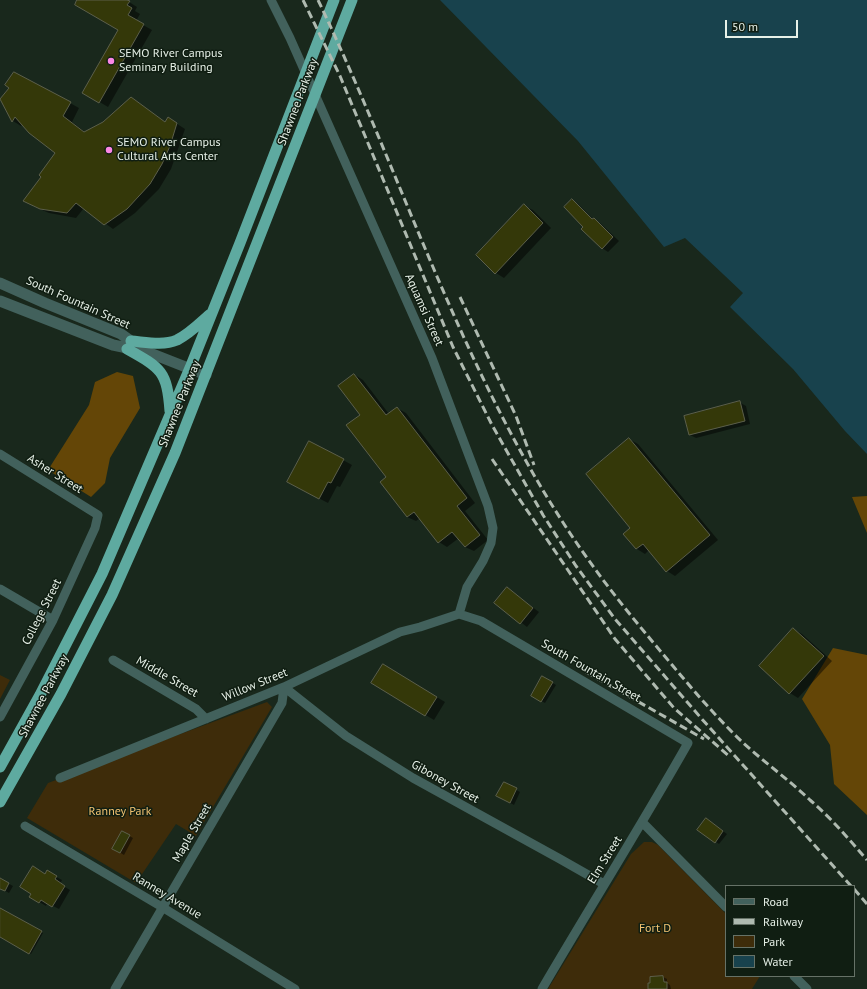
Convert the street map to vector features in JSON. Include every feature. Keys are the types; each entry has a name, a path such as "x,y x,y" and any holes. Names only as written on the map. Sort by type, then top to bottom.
{"highway":[{"name":"Shawnee Parkway","path":"0,767 57,662 102,574 190,368 334,0"},
{"name":"Shawnee Parkway","path":"0,802 48,719 112,595 175,452 352,0"},
{"path":"129,345 176,340 192,331 211,314"},
{"path":"129,345 154,364 163,375 169,391 170,414"}],"street":[{"name":"Aquamsi Street","path":"271,0 290,38 432,358 488,506 493,528 491,543 483,561 467,587 459,614"},
{"name":"South Fountain Street","path":"0,283 121,334 129,345"},
{"name":"South Fountain Street","path":"0,301 113,345 129,345 206,375"},
{"name":"Asher Street","path":"0,454 98,514"},
{"name":"College Street","path":"0,717 53,620 95,528 98,514"},
{"path":"0,589 53,620"},
{"name":"South Fountain Street","path":"459,614 481,621 688,743"},
{"name":"Willow Street","path":"60,778 284,687 400,632 459,614"},
{"name":"Middle Street","path":"113,660 196,708 206,719"},
{"name":"Giboney Street","path":"284,687 346,736 413,778 560,858 604,884"},
{"name":"Maple Street","path":"116,989 162,907 282,703 284,687"},
{"name":"Elm Street","path":"542,989 604,884 619,863 688,743"},
{"path":"643,822 725,906"},
{"name":"Ranney Avenue","path":"25,826 162,907 295,989"},
{"path":"795,977 807,989"}],"green space":[{"path":"0,675 10,680 0,699"},
{"name":"Ranney Park","path":"267,702 272,707 196,836 176,824 136,883 27,818 48,783"},
{"name":"Fort D","path":"644,842 652,842 658,845 725,913 725,977 759,977 752,989 548,989 631,854"}],"shaded area":[{"path":"117,372 133,376 140,408 110,458 105,483 91,497 48,470 89,405 95,382"},
{"path":"867,496 867,533 852,497"},
{"path":"833,648 867,655 867,815 834,784 830,745 802,699"}],"water":[{"path":"440,0 867,0 867,454 845,431 793,369 730,307 743,293 685,238 664,247 578,141"}],"building":[{"name":"SEMO River Campus Seminary Building","path":"77,0 130,1 127,5 132,8 128,15 144,24 99,103 82,93 118,30 75,5"},
{"name":"SEMO River Campus Cultural Arts Center","path":"14,72 71,102 63,116 84,132 103,122 131,97 165,122 168,117 177,123 170,146 162,164 150,184 127,209 104,225 76,203 67,213 40,209 23,201 41,177 39,175 55,153 29,133 15,117 12,122 0,99 9,88 5,85"},
{"path":"572,199 613,237 602,249 581,229 583,227 564,207"},
{"path":"524,204 543,223 495,274 476,255"},
{"path":"354,374 386,415 397,407 467,498 457,506 480,535 465,547 452,532 438,543 414,512 407,517 380,482 386,477 346,425 360,415 338,386"},
{"path":"740,401 745,421 689,435 684,416"},
{"path":"629,438 710,535 666,572 643,544 636,549 623,534 630,528 586,474"},
{"path":"309,441 344,459 331,483 328,482 319,499 287,482"},
{"path":"507,587 533,608 520,624 494,603"},
{"path":"793,628 824,656 789,694 759,666"},
{"path":"383,664 437,697 425,716 371,683"},
{"path":"542,676 553,682 541,702 531,696"},
{"path":"504,782 517,788 510,803 496,796"},
{"path":"706,818 723,831 715,843 697,830"},
{"path":"122,831 130,835 120,853 112,849"},
{"path":"33,866 45,874 47,870 57,876 55,879 65,886 52,907 41,900 39,903 29,897 31,894 20,887"},
{"path":"0,878 9,883 5,891 0,889"},
{"path":"0,908 42,931 29,954 0,937"},
{"path":"663,976 664,982 667,982 667,989 648,989 650,977"}],"railway":[{"path":"303,0 340,76 453,347 492,425 543,515 576,566 615,619 850,885"},
{"path":"318,0 351,72 443,291 476,363 511,434 551,503 595,569 614,594 703,701 753,752 825,814 867,860"},
{"path":"460,297 516,416 534,465"},
{"path":"492,459 615,639 674,708 730,757"},
{"path":"586,672 704,739"},
{"path":"855,890 867,904"}],"place":[{"name":"SEMO River Campus Seminary Building","path":"111,61"},
{"name":"SEMO River Campus Cultural Arts Center","path":"109,150"}]}
